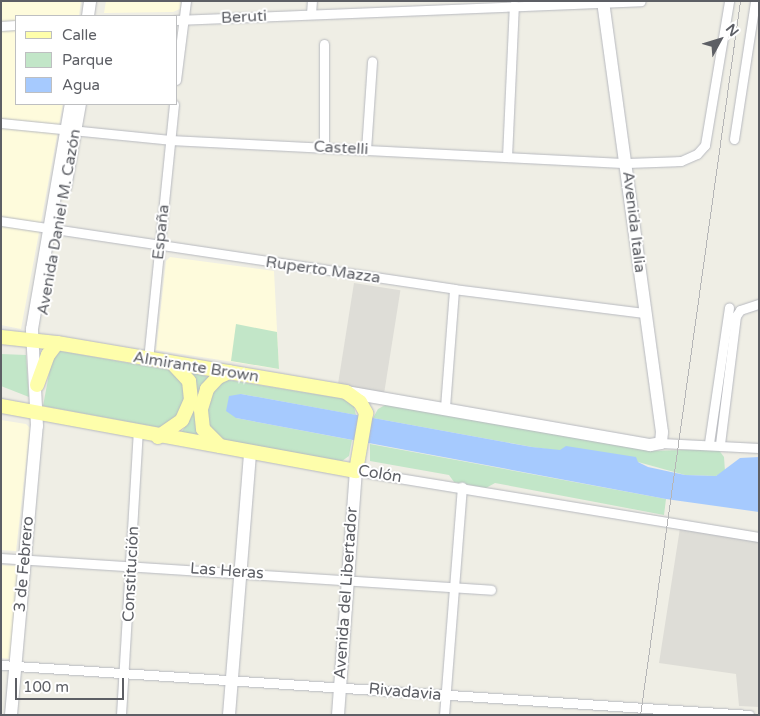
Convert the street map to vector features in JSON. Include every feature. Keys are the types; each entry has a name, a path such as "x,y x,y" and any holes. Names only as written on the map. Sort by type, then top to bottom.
{"main road":[{"name":"Almirante Brown","path":"1,337 57,343 148,360 346,392"},
{"path":"37,385 48,355 57,343"},
{"path":"158,437 182,420 191,400 189,381 172,364"},
{"path":"220,446 204,429 201,409 207,390 218,377 229,372"},
{"path":"346,392 360,402 366,413 356,471"},
{"name":"Colón","path":"1,406 158,437 220,446 356,471"}],"street":[{"path":"88,15 90,1"},
{"path":"96,15 98,1"},
{"path":"178,50 180,20 186,1"},
{"path":"311,14 312,1"},
{"path":"362,1 362,12"},
{"name":"Beruti","path":"180,20 362,12 419,5 514,5 640,1"},
{"name":"Castelli","path":"1,123 170,140 627,163 681,161 697,154 705,145 713,111 729,1"},
{"path":"734,140 754,1"},
{"name":"Avenida Italia","path":"603,3 627,163 661,443"},
{"path":"507,157 514,5"},
{"path":"1,26 15,26"},
{"path":"324,44 324,147"},
{"path":"366,150 372,61"},
{"name":"Avenida Daniel M. Cazón","path":"37,385 35,340 70,131 71,105"},
{"name":"Avenida Daniel M. Cazón","path":"70,131 80,105"},
{"name":"España","path":"148,360 174,105"},
{"name":"Ruperto Mazza","path":"1,221 159,247 454,289 645,313"},
{"path":"445,407 454,289"},
{"path":"720,444 736,316 740,310 759,304"},
{"path":"708,443 729,307"},
{"name":"3 de Febrero","path":"11,715 37,414 37,385"},
{"name":"Almirante Brown","path":"346,392 445,407 650,445 661,443 708,443 759,448"},
{"path":"366,413 376,403 391,398"},
{"name":"Constitución","path":"121,715 126,672 138,433"},
{"path":"229,715 250,452"},
{"name":"Colón","path":"356,471 759,537"},
{"name":"Avenida del Libertador","path":"338,715 356,471"},
{"path":"444,715 462,487"},
{"name":"Las Heras","path":"1,558 239,572 491,590"},
{"name":"Rivadavia","path":"1,665 340,686 657,711 749,715"}],"shaded area":[{"path":"1,1 81,1 79,15 15,15 15,105 63,105 21,329 1,325"},
{"path":"106,1 181,1 180,9 173,12 104,13"},
{"path":"170,257 274,271 279,369 156,350 166,261"},
{"path":"354,283 400,290 384,393 338,386"},
{"path":"1,420 26,424 30,428 16,551 1,550"},
{"path":"680,528 759,541 759,707 739,706 736,674 659,663"},
{"path":"1,565 16,566 18,569 10,659 1,658"}],"green space":[{"path":"236,324 277,332 279,369 231,361"},
{"path":"60,351 174,371 186,390 183,412 162,428 43,406 52,358"},
{"path":"1,354 26,355 29,397 1,386"},
{"path":"193,373 209,377 204,383 200,437 181,433 189,420"},
{"path":"228,380 345,399 353,403 356,415 241,394 236,418 352,440 349,456 342,461 223,440 208,427 206,403 219,383"},
{"path":"387,404 650,451 718,449 724,457 725,471 716,476 685,475 638,462 532,447 373,418 378,409"},
{"path":"370,444 666,499 664,515 495,483 486,488 454,482 449,475 370,461"}],"water":[{"path":"241,394 532,447 560,450 566,446 636,457 638,462 648,467 685,475 716,476 740,458 759,457 759,512 666,499 236,418 226,411 229,396"}],"tram line":[{"path":"640,715 740,1"}]}
